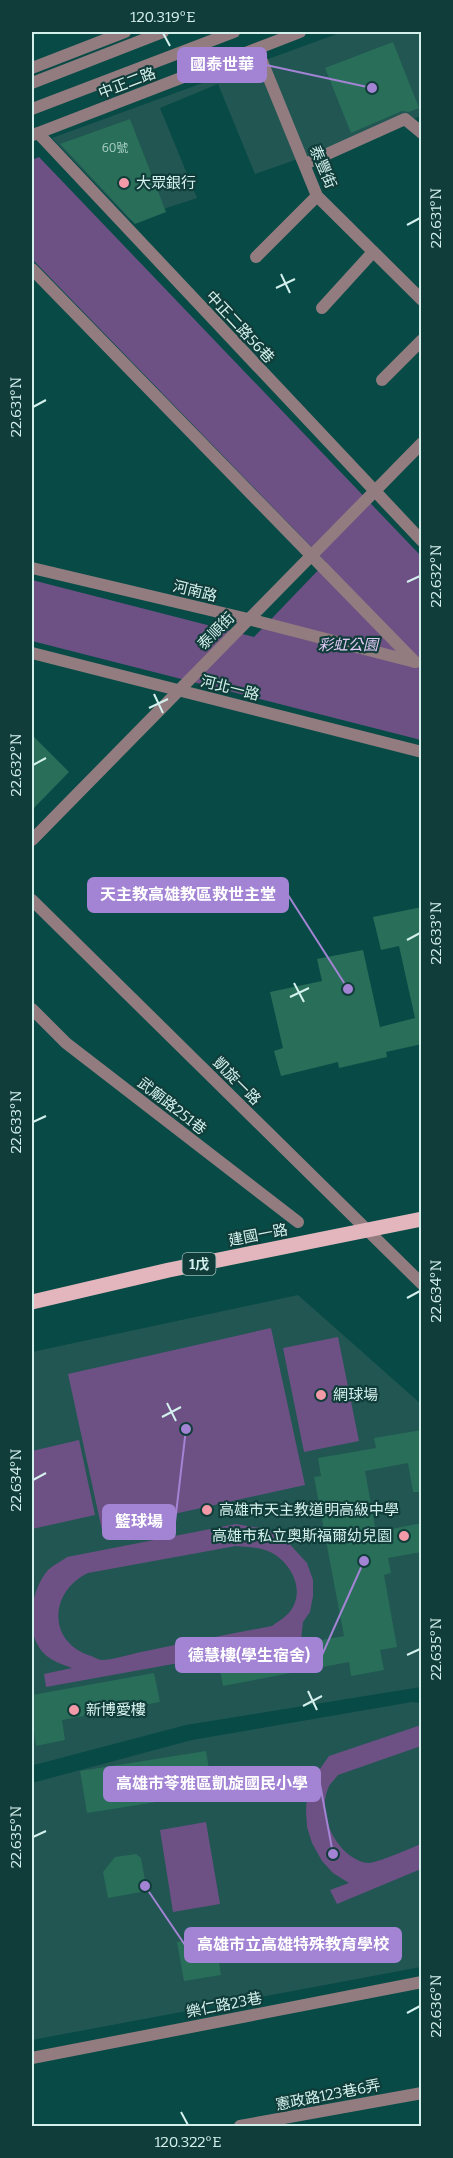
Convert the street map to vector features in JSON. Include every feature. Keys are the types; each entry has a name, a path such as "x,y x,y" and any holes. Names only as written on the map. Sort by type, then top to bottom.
{"main road":[{"name":"建國一路","path":"32,1302 169,1270 422,1219"}],"street":[{"path":"32,68 125,32"},
{"path":"32,83 163,32"},
{"name":"中正二路","path":"32,109 234,32"},
{"name":"中正二路","path":"35,134 300,32"},
{"name":"泰豐街","path":"257,49 306,164 317,196 422,300"},
{"path":"306,164 405,119 422,133"},
{"name":"中正二路56巷","path":"35,134 422,541"},
{"path":"256,257 317,196"},
{"path":"322,308 373,252"},
{"path":"32,269 418,663"},
{"path":"382,380 422,340"},
{"name":"泰順街","path":"32,840 422,443"},
{"name":"河南路","path":"32,568 248,619 418,663"},
{"name":"河北一路","path":"32,653 422,752"},
{"name":"凱旋一路","path":"32,900 422,1284"},
{"name":"武廟路251巷","path":"32,1010 66,1043 298,1222"},
{"name":"樂仁路23巷","path":"32,2058 422,1982"},
{"name":"憲政路123巷6弄","path":"240,2127 422,2093"}],"shaded area":[{"path":"342,32 421,32 421,116 255,174 218,84 160,108 197,198 130,220 52,138"},
{"name":"高雄市天主教道明高級中學","path":"298,1295 421,1404 421,1687 186,1725 34,1765 32,1754 32,1352"},
{"path":"412,1702 421,1703 421,1967 32,2040 32,1783 192,1740"}],"green space":[{"name":"彩虹公園","path":"39,157 421,556 421,740 32,641 32,580 254,637 326,562 32,259 32,160"},
{"path":"271,1328 305,1485 102,1530 68,1374"},
{"name":"網球場","path":"338,1337 359,1441 304,1452 283,1348"},
{"path":"79,1440 95,1515 32,1529 32,1451"},
{"path":"236,1524 265,1529 285,1539 307,1563 313,1580 310,1612 303,1622 301,1641 46,1687 44,1674 72,1668 53,1660 42,1651 36,1641 32,1629 33,1603 41,1579 52,1566 67,1557","holes":["236,1546 262,1549 273,1554 287,1565 292,1573 297,1590 293,1607 272,1626 101,1660 75,1648 65,1638 58,1615 60,1603 66,1591 75,1581 88,1573"]},
{"path":"421,1725 421,1746 338,1775 329,1786 326,1795 325,1814 336,1840 348,1854 357,1860 373,1862 421,1844 421,1869 337,1904 330,1890 349,1883 333,1873 322,1861 312,1843 307,1827 306,1811 307,1795 313,1779 329,1756"},
{"path":"206,1822 220,1904 173,1912 160,1830"}],"building":[{"path":"393,42 419,108 409,112 402,111 351,133 325,68"},
{"name":"大眾銀行","path":"130,119 166,212 135,224 60,144"},
{"path":"32,735 69,772 32,810"},
{"path":"422,907 422,1044 386,1052 387,1057 339,1068 338,1062 281,1076 274,1051 283,1048 270,992 322,981 317,959 363,950 380,1027 419,1017 415,1018 399,946 381,950 373,917"},
{"path":"422,1430 422,1492 413,1492 408,1463 365,1471 376,1532 422,1523 422,1552 388,1558 391,1573 384,1575 397,1647 380,1650 384,1670 351,1676 349,1662 223,1686 218,1659 344,1636 314,1477 321,1476 318,1458 376,1448 374,1438"},
{"name":"新博愛樓","path":"154,1673 160,1702 62,1720 65,1740 36,1746 32,1695"},
{"path":"206,1751 213,1793 87,1813 80,1771"},
{"path":"136,1854 141,1858 147,1891 108,1898 103,1872 115,1857"},
{"path":"215,1936 221,1975 184,1981 177,1942"}],"place":[{"name":"國泰世華","path":"372,88"},
{"name":"大眾銀行","path":"124,183"},
{"name":"天主教高雄教區救世主堂","path":"348,989"},
{"name":"網球場","path":"321,1395"},
{"name":"籃球場","path":"186,1429"},
{"name":"高雄市天主教道明高級中學","path":"207,1510"},
{"name":"高雄市私立奧斯福爾幼兒園","path":"404,1536"},
{"name":"德慧樓(學生宿舍)","path":"364,1561"},
{"name":"新博愛樓","path":"74,1710"},
{"name":"高雄市苓雅區凱旋國民小學","path":"333,1854"},
{"name":"高雄市立高雄特殊教育學校","path":"145,1886"}]}
